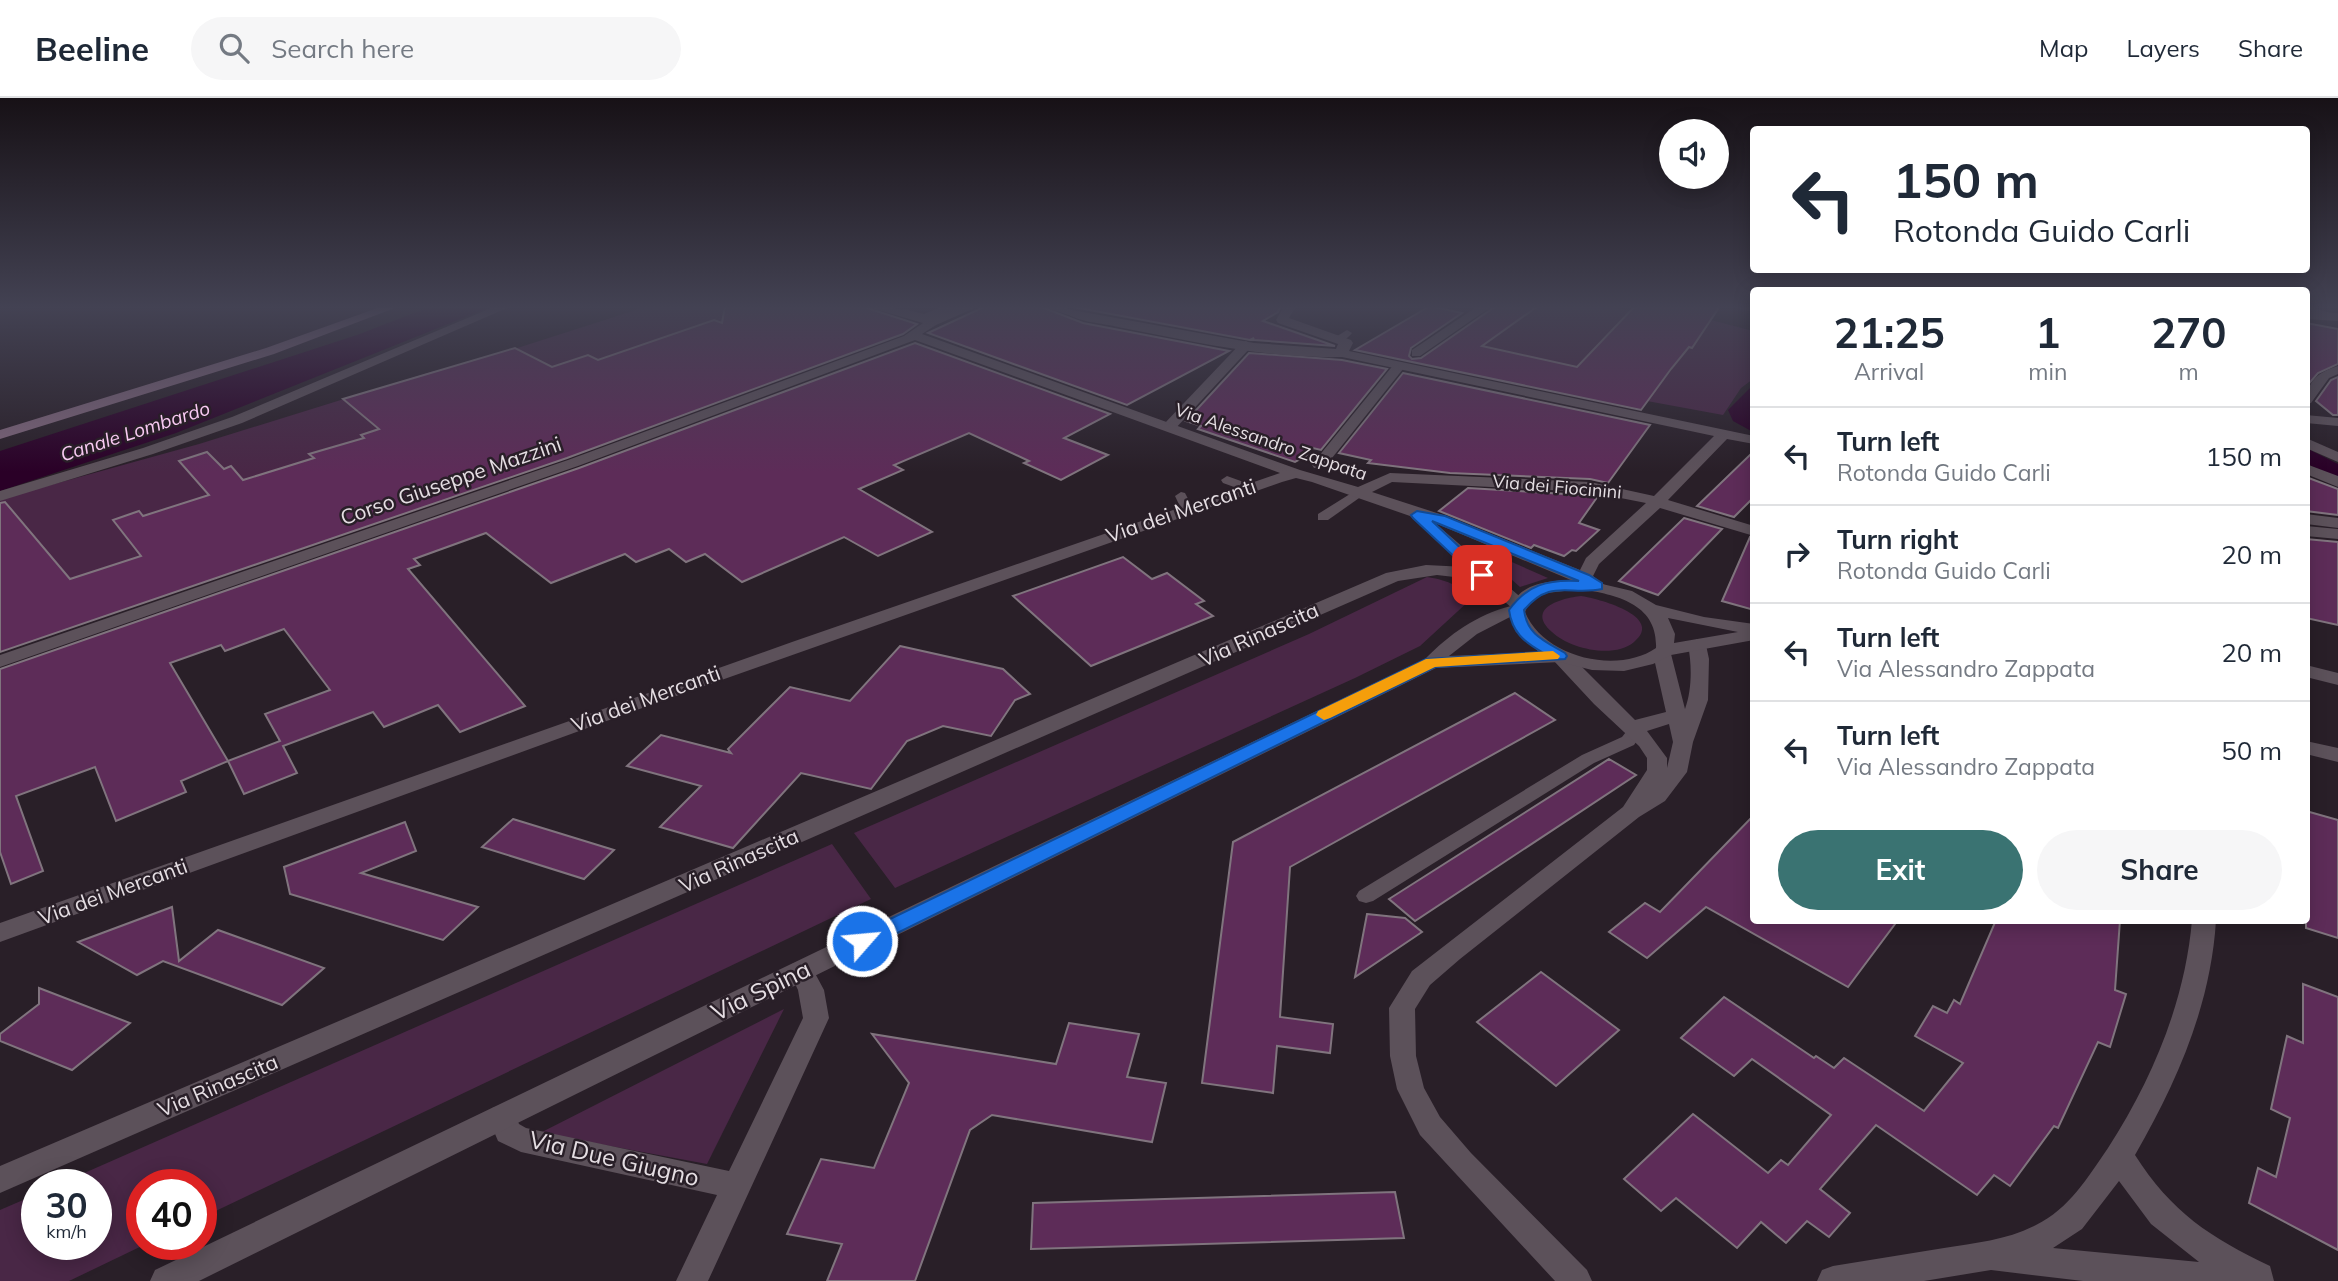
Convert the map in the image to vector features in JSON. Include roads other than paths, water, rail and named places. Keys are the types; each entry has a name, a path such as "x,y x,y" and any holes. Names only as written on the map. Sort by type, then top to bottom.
{"main road":[{"path":"0,435 237,361"}],"street":[{"path":"0,496 148,452 237,420 376,361"},
{"name":"Corso Giuseppe Mazzini","path":"0,661 573,463 845,361"},
{"name":"Via Alessandro Zappata","path":"987,361 1296,474 1417,515 1440,519 1590,582"},
{"path":"1169,427 1231,361"},
{"path":"1388,361 1399,366 1750,439"},
{"path":"1319,465 1399,366"},
{"path":"2310,394 2324,375 2338,370"},
{"path":"2310,419 2338,422"},
{"path":"1724,435 1592,562 1590,582 1632,597 1652,609 1704,622 1750,628"},
{"path":"2312,445 2338,448"},
{"path":"2312,445 2338,458"},
{"path":"2310,470 2338,482"},
{"name":"Via dei Mercanti","path":"0,933 1184,503 1296,474"},
{"name":"Via dei Fiocinini","path":"1358,493 1380,480 1407,478 1590,487 1628,493 1750,530"},
{"name":"Via Alessandro Zappata","path":"1417,515 1518,607"},
{"path":"2310,520 2338,523"},
{"path":"2310,531 2338,534"},
{"name":"Via Rinascita","path":"0,1180 1392,577 1425,568 1457,569 1482,575"},
{"name":"Via Spina","path":"166,1281 1432,663 1455,640 1492,617 1518,607 1530,594 1547,587 1590,582"},
{"path":"1518,607 1518,624 1530,639 1561,657 1598,666 1634,664 1663,652 1750,636"},
{"path":"1652,609 1661,620 1667,637 1663,652 1675,716 1683,742"},
{"path":"1576,1281 1430,1126 1411,1088 1403,1056 1402,1008 1421,978 1451,952 1631,812 1657,796 1677,772 1683,742 1698,699 1700,659 1696,645"},
{"path":"1561,657 1601,700 1647,742 1657,758 1657,770 1631,812"},
{"name":"Via Spina","path":"1432,663 1561,657"},
{"path":"2310,672 2338,679"},
{"path":"1636,731 1643,724 1675,716"},
{"path":"2310,748 2338,755"},
{"path":"1833,1281 1991,1255 2041,1240 2069,1220 2102,1184 2141,1116 2183,1028 2198,979 2204,924"},
{"path":"692,1281 816,1018 811,990 801,971"},
{"name":"Via Due Giugno","path":"502,1117 508,1132 521,1139 736,1186"},
{"path":"2119,1154 2163,1218 2191,1242 2268,1281"},
{"path":"1991,1255 2140,1273 2258,1281"}],"lane":[{"path":"1227,480 1248,488"},
{"path":"1323,517 1358,493"},
{"path":"1366,896 1597,754 1629,741 1636,731"}],"water":[{"name":"Canale Lombardo","path":"276,361 355,361 176,433 0,491 0,451"},
{"path":"1750,388 1750,430 1733,421 1728,410"},
{"path":"2310,450 2338,464 2338,479 2310,465"}]}
